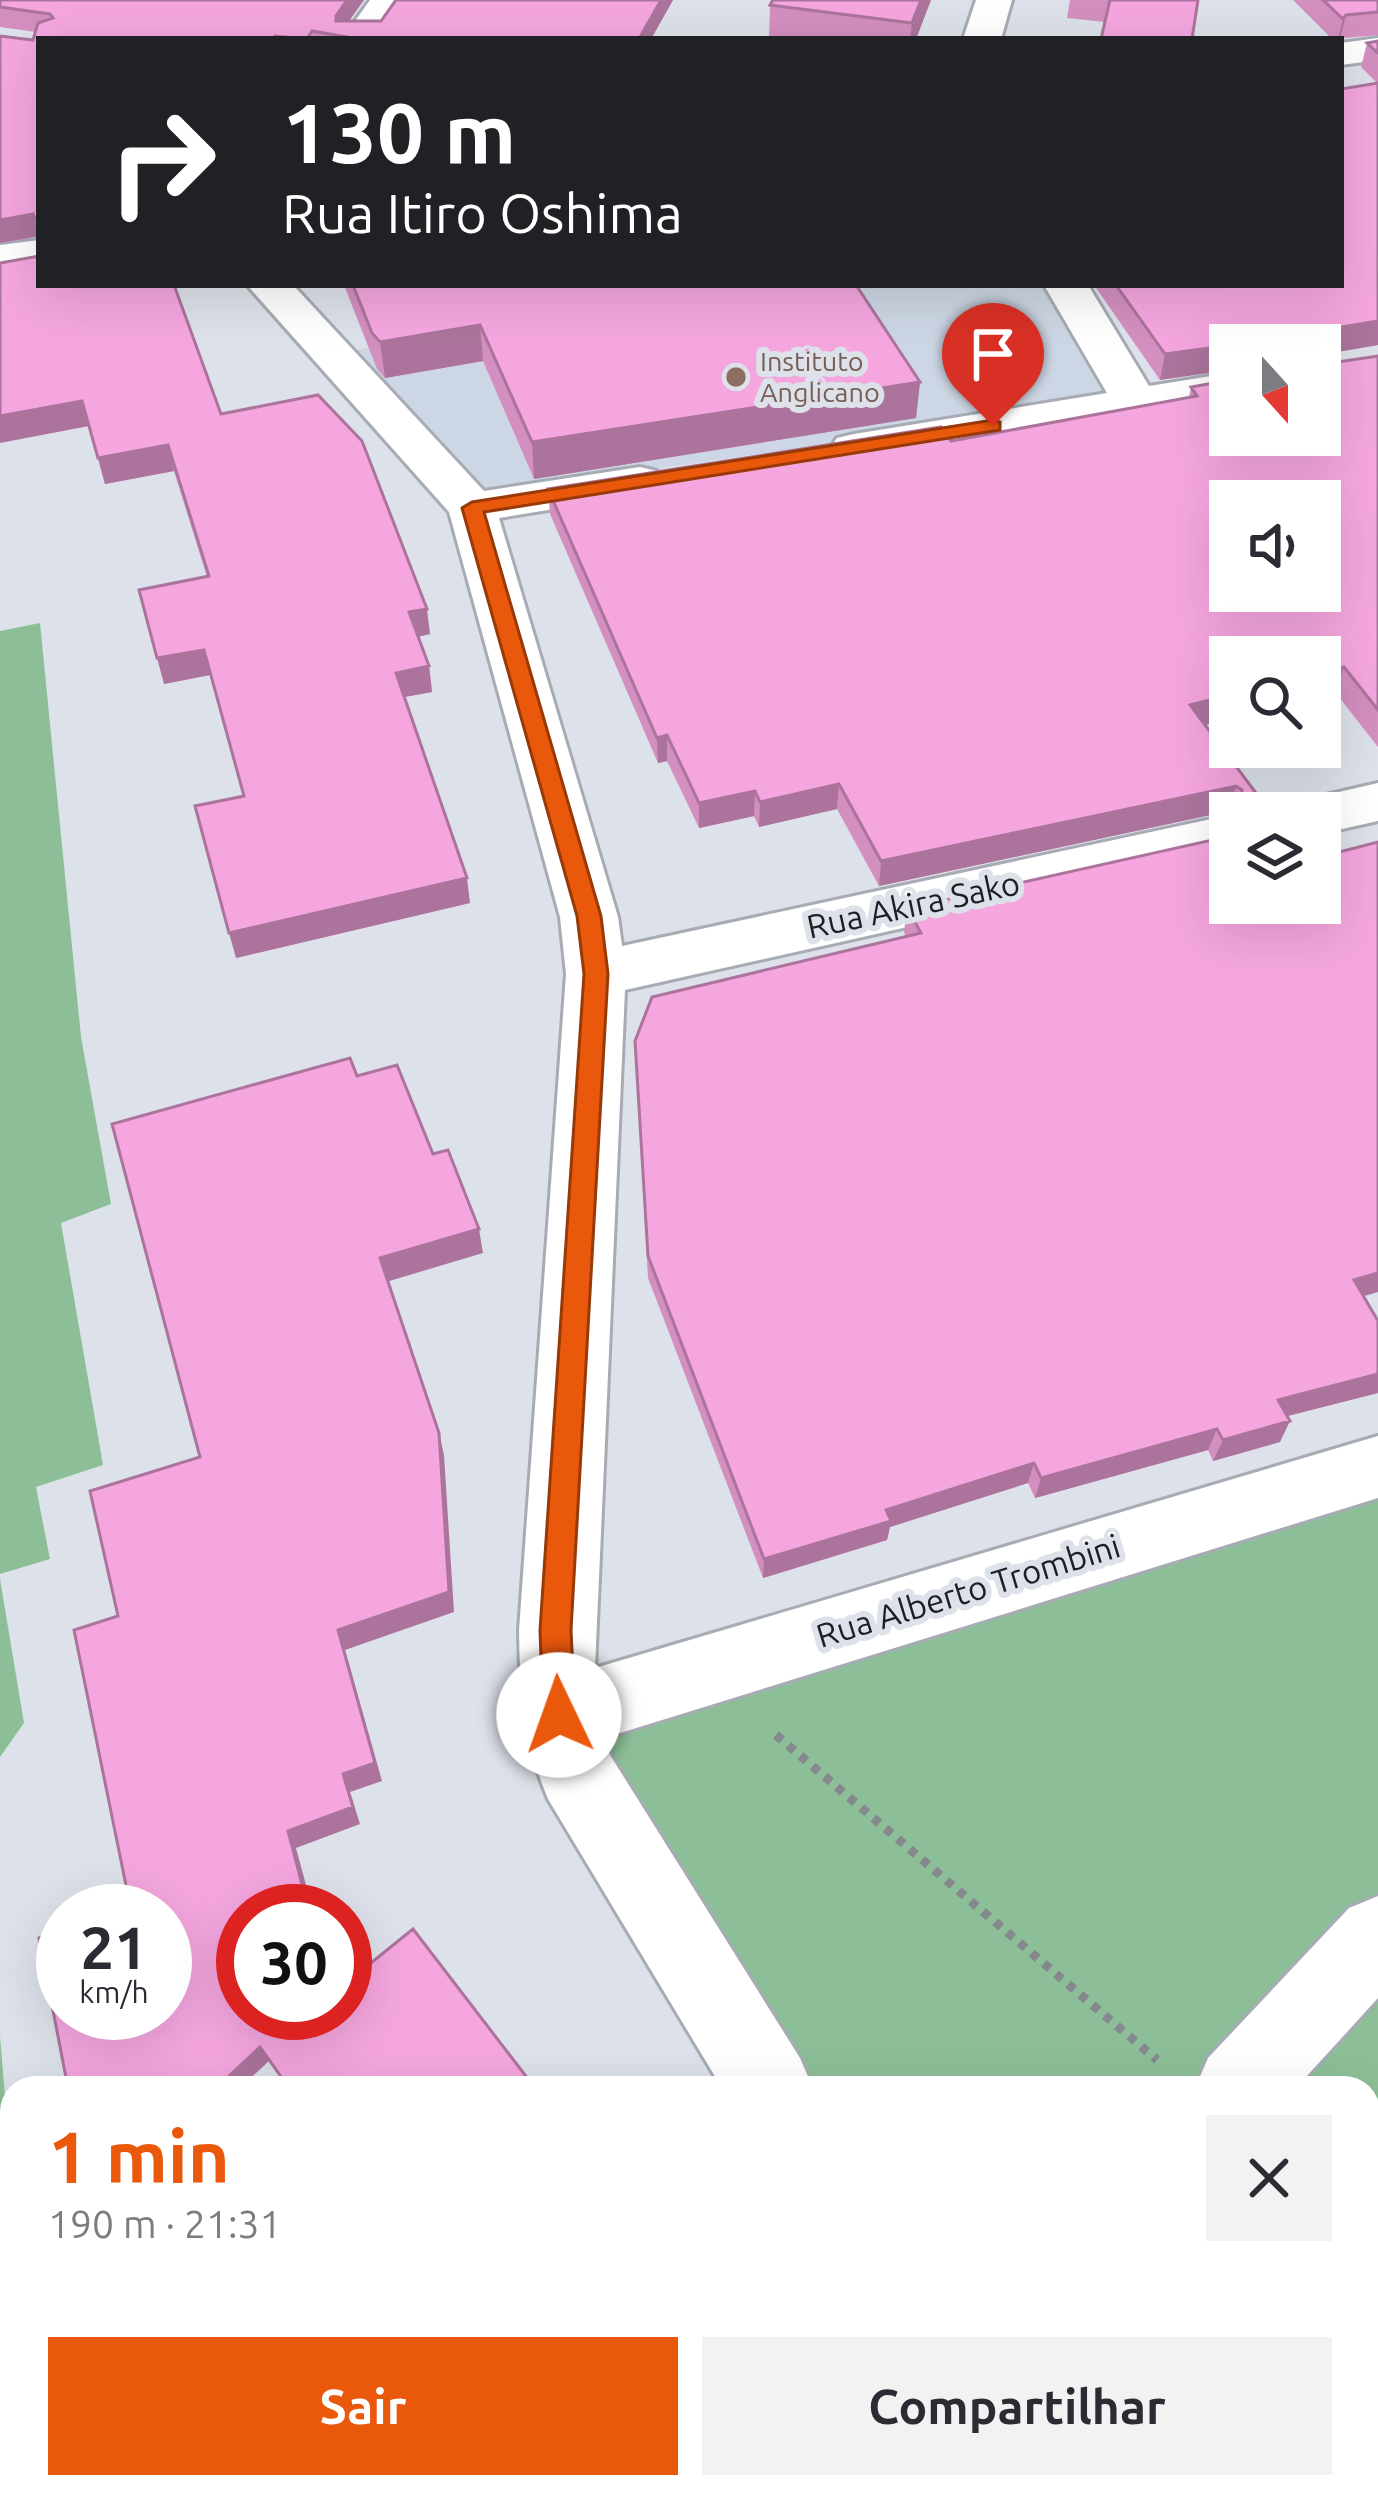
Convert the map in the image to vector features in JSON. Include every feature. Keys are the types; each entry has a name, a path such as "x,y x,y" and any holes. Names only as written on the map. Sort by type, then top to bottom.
{"street":[{"path":"363,36 389,0"},
{"path":"983,36 994,0"},
{"path":"1344,54 1378,49"},
{"path":"0,258 36,253"},
{"path":"272,288 472,508 589,916 596,974 556,1630 559,1715 576,1772 763,2076"},
{"path":"1068,288 1136,404"},
{"path":"804,456 1209,391"},
{"path":"472,508 686,474"},
{"path":"1341,810 1378,802"},
{"name":"Rua Akira Sako","path":"596,974 1209,840"},
{"name":"Rua Alberto Trombini","path":"559,1715 1378,1467"},
{"path":"1210,2076 1378,1937"}],"path":[{"path":"700,1671 1200,2076"}],"shaded area":[{"name":"Instituto Anglicano","path":"730,288 1059,288 1120,401 478,495 343,352"}],"green space":[{"path":"40,623 81,1037 111,1204 61,1223 103,1465 36,1487 50,1559 0,1574 0,631"},
{"path":"1378,1476 1378,1923 1230,2076 763,2076 559,1715"},
{"path":"0,1579 24,1723 0,1757"},
{"path":"1378,1932 1378,2076 1242,2076"}],"building":[{"path":"0,0 347,0 336,21 381,21 396,0 661,0 641,36 341,36 312,31 309,36 36,36 36,220 33,214 0,220 0,36 33,40 38,23 53,18 0,7"},
{"path":"773,0 921,0 912,23 770,5"},
{"path":"1110,0 1198,0 1192,36 1102,36"},
{"path":"1323,0 1378,0 1378,12 1343,19"},
{"path":"1378,83 1378,321 1341,327 1209,324 1209,348 1165,354 1118,288 1344,288 1344,89"},
{"path":"36,257 36,288 175,288 221,414 318,395 362,441 427,609 409,612 429,666 396,673 467,878 229,933 195,806 244,796 204,650 157,658 139,590 209,576 168,445 98,458 82,401 0,416 0,263"},
{"path":"354,288 858,288 920,382 532,442 480,325 380,342"},
{"path":"1378,356 1378,710 1341,668 1341,636 1209,636 1209,700 1190,705 1209,730 1209,768 1237,768 1255,792 1242,792 1236,786 881,861 839,784 760,802 755,791 699,803 667,735 657,738 548,489 941,427 951,441 1197,396 1191,387 1209,384 1209,456 1341,456 1341,361"},
{"path":"1209,841 1209,924 1341,924 1341,852 1378,842 1378,1273 1354,1280 1378,1321 1378,1374 1278,1400 1290,1421 1223,1440 1217,1429 1041,1478 1034,1463 886,1510 891,1521 764,1559 648,1256 635,1041 652,997 921,933 907,908"},
{"path":"350,1058 357,1076 397,1065 433,1154 448,1150 479,1229 380,1258 439,1433 449,1592 338,1630 375,1763 343,1774 353,1807 288,1831 302,1884 216,1884 216,2040 372,2040 372,1962 413,1929 526,2076 281,2076 260,2047 229,2076 66,2076 59,2040 192,2040 192,1884 126,1884 74,1630 118,1616 90,1491 200,1457 112,1124"}],"place":[{"name":"Instituto Anglicano","path":"736,377"}],"route":[{"path":"559,1715 556,1630 596,974 589,916 472,508 993,426"}]}
